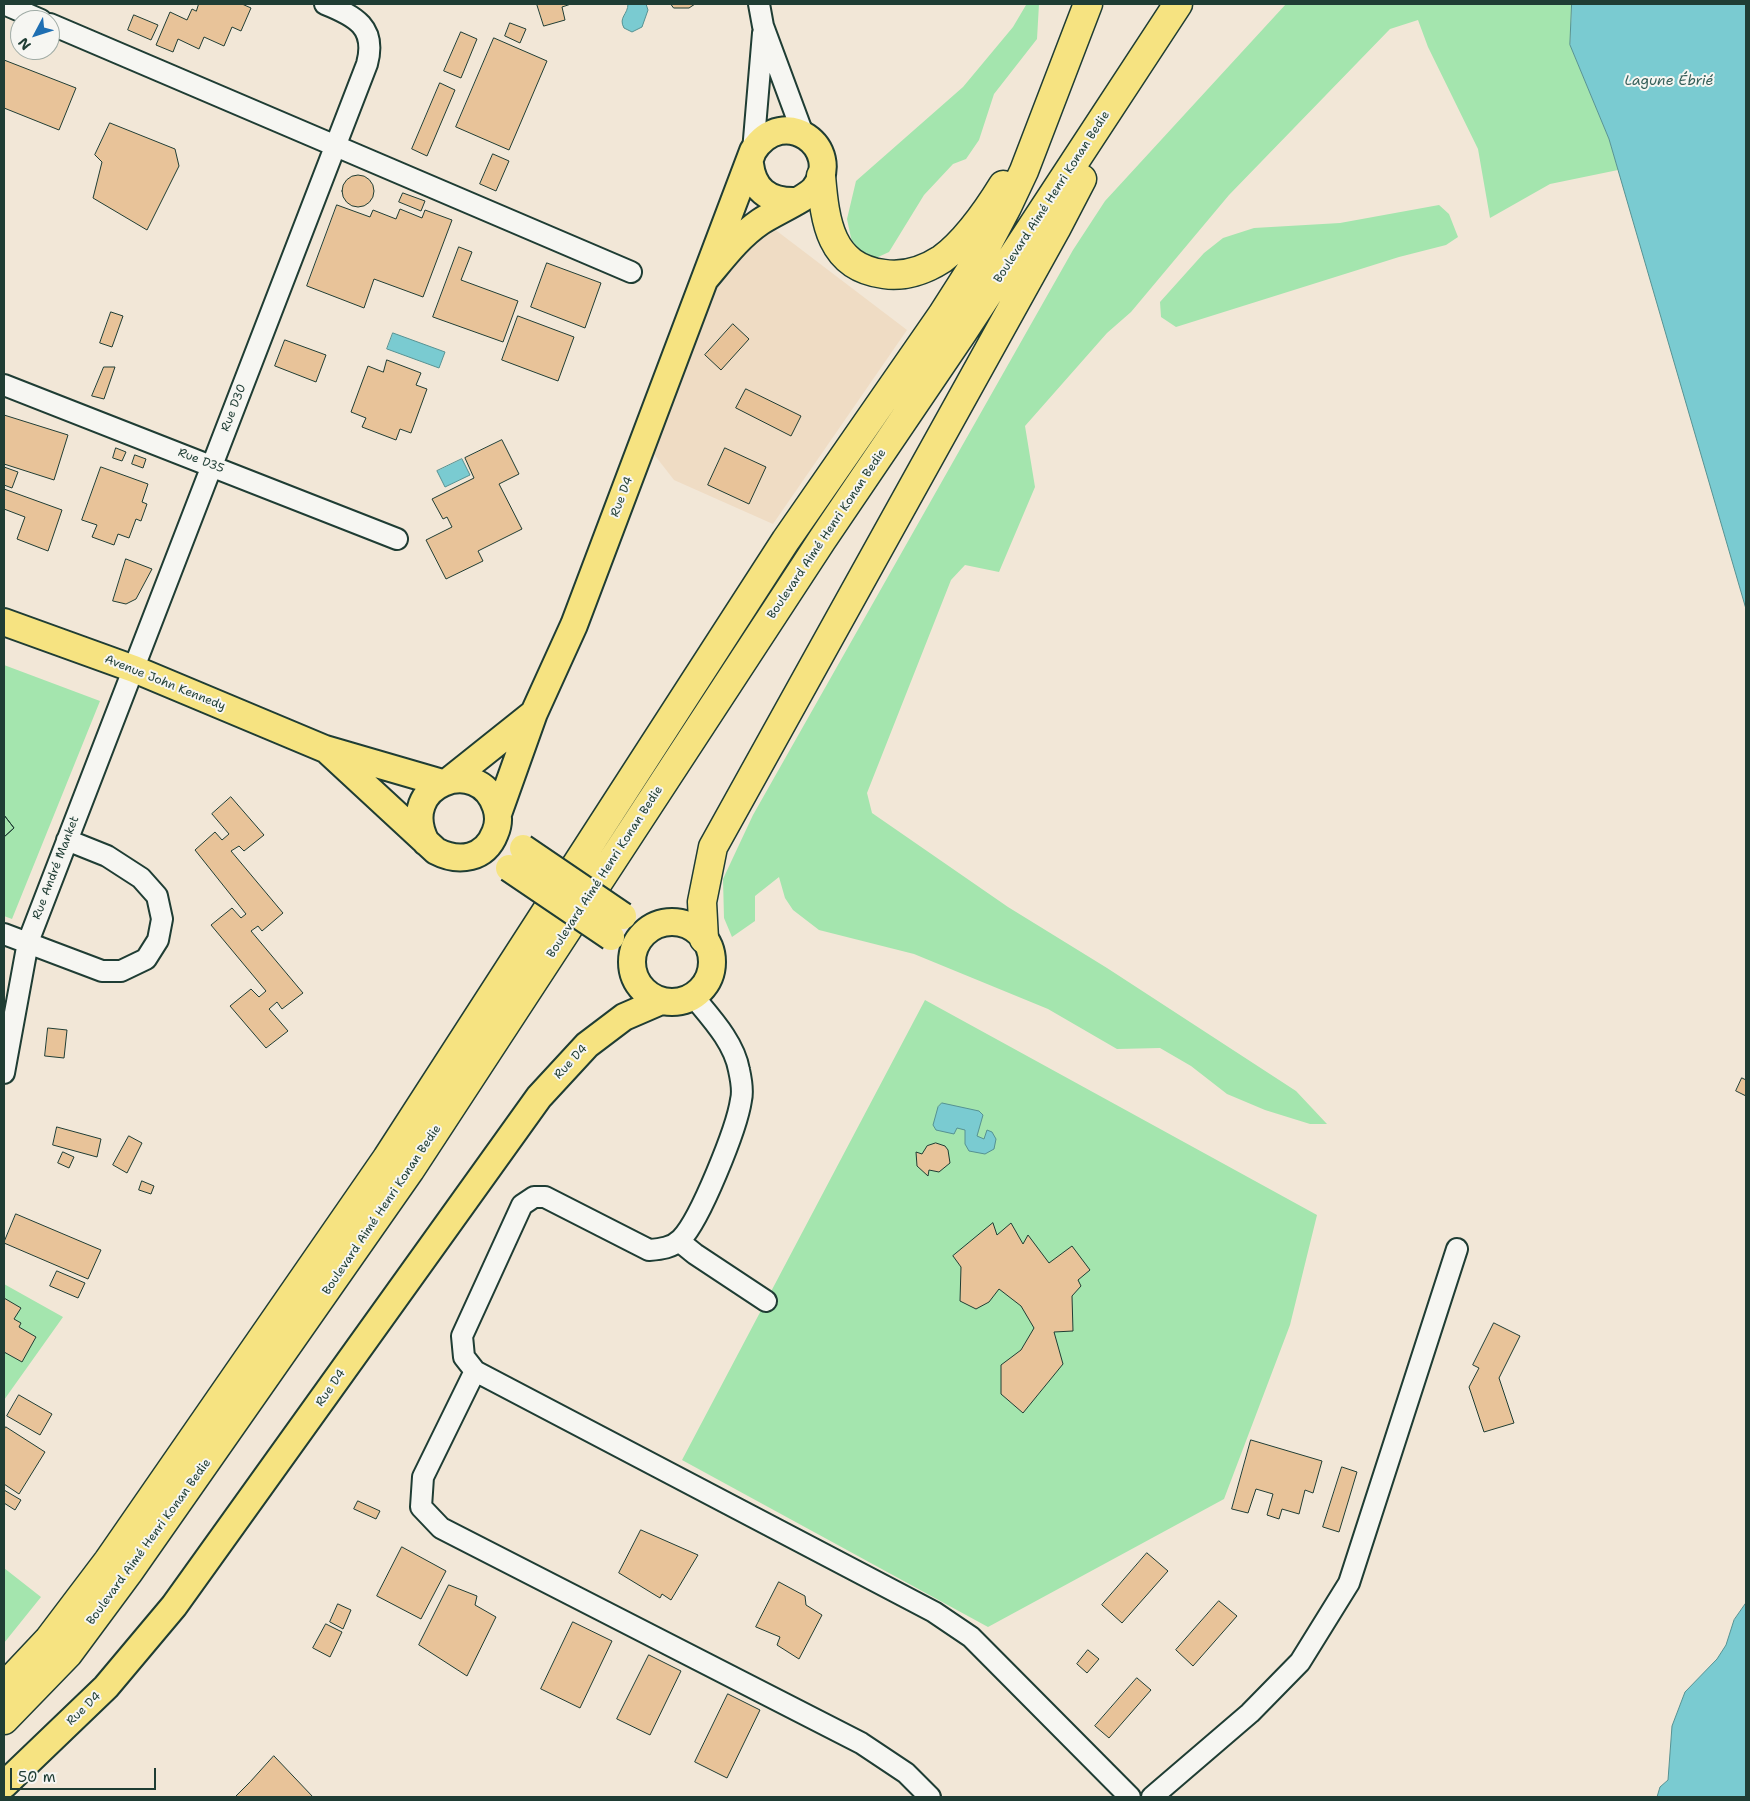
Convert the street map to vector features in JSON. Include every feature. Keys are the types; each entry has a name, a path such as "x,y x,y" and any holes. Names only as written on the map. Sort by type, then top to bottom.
{"highway":[{"name":"Boulevard Aimé Henri Konan Bedie","path":"4,1686 49,1639 108,1561 387,1158 786,540 942,315 988,244 1024,171 1088,4"},
{"name":"Boulevard Aimé Henri Konan Bedie","path":"4,1720 68,1654 112,1595 410,1170 822,540 968,324 1178,4"},
{"path":"704,939 702,902 713,847 1056,229 1140,63"},
{"path":"821,176 825,217 831,235 842,254 853,264 869,272 895,276 918,271 942,259 964,238 1000,190 1044,118"}],"main road":[{"name":"Rue D4","path":"498,819 534,713 574,625 752,157 760,141 775,132 792,130 803,134"},
{"path":"803,134 817,147 822,159 821,176"},
{"path":"752,157 752,177 763,193 780,201 793,201"},
{"name":"Rue D4","path":"705,279 744,235 759,222 793,201 805,197 815,188 821,176"},
{"name":"Avenue John Kennedy","path":"4,622 134,670 325,749 446,781 463,779 481,787 494,802 498,819 516,858 617,926 632,960"},
{"name":"Rue D4","path":"446,781 534,713"},
{"name":"Avenue John Kennedy","path":"325,749 436,852 447,857 460,859 473,856 516,858"},
{"path":"426,842 420,830 418,817 421,804 428,793 446,781"},
{"path":"473,856 484,850 493,839 498,819"},
{"path":"662,1001 652,997 636,981 632,960 639,939 655,926 677,922 697,931 704,939 712,959 711,970 705,985 693,996"},
{"name":"Avenue John Kennedy","path":"617,926 655,926"},
{"name":"Rue D4","path":"4,1785 106,1687 174,1606 539,1097 587,1044 624,1017 662,1001 683,1001 693,996"}],"street":[{"path":"4,4 18,10"},
{"name":"Rue D30","path":"134,670 371,49 367,32 354,18 325,4"},
{"path":"759,4 763,26 803,134"},
{"path":"752,157 763,26"},
{"path":"60,28 334,147 632,272"},
{"name":"Rue D35","path":"4,385 397,539"},
{"name":"Rue André Manket","path":"4,1073 28,942 134,670"},
{"path":"4,934 102,972 122,971 146,959 158,940 162,919 157,896 140,878 107,856 67,840"},
{"path":"693,996 730,1045 739,1069 742,1098 735,1127 728,1145 692,1226 680,1241 667,1248 649,1250 545,1197 534,1197 522,1205 462,1336 464,1357 475,1371 934,1612 970,1637 1130,1797"},
{"path":"680,1241 695,1254 766,1301"},
{"path":"1152,1797 1250,1713 1300,1662 1348,1583 1457,1249"},
{"path":"475,1371 423,1477 421,1506 441,1528 861,1743 906,1773 930,1797"}],"shaded area":[{"path":"769,225 907,330 773,524 674,480 653,453 706,300"}],"green space":[{"path":"1039,4 1037,39 994,94 979,140 966,159 953,164 924,195 889,252 876,258 859,253 851,238 847,219 856,181 963,87 1013,27 1026,5"},
{"path":"1286,4 1572,4 1570,45 1609,139 1618,170 1550,184 1490,218 1478,149 1428,47 1418,20 1390,29 1229,195 1131,312 1107,333 1025,426 1035,487 999,572 965,565 951,580 867,793 872,813 1008,907 1107,968 1296,1091 1327,1124 1310,1124 1265,1110 1227,1094 1191,1066 1160,1048 1117,1049 1048,1009 914,954 819,930 793,910 785,898 779,877 755,896 755,921 732,937 724,918 723,879 753,815 1073,250 1105,201"},
{"path":"1439,205 1449,214 1458,237 1446,245 1399,257 1176,327 1161,317 1160,302 1204,253 1223,238 1254,228 1340,223"},
{"path":"4,665 100,701 12,919 4,916"},
{"path":"925,1000 1317,1215 1290,1325 1224,1499 988,1627 682,1460"},
{"path":"4,1284 63,1317 4,1400"},
{"path":"4,1568 41,1597 4,1643"}],"water":[{"path":"628,4 646,4 648,10 642,27 632,32 624,28 622,24"},
{"name":"Lagune Ébrié","path":"1572,4 1746,4 1746,609 1609,139 1570,45"},
{"path":"393,333 445,352 439,368 387,349"},
{"path":"462,459 470,475 445,487 437,471"},
{"path":"942,1103 979,1111 983,1115 977,1136 984,1139 987,1130 992,1132 996,1139 994,1149 985,1154 969,1151 965,1144 965,1130 957,1128 954,1134 936,1130 933,1125 938,1107"},
{"path":"1746,1603 1746,1797 1657,1797 1660,1787 1668,1780 1672,1726 1685,1692 1717,1659 1726,1645 1734,1620"}],"building":[{"path":"199,4 242,4 251,8 241,31 232,27 224,46 204,37 199,49 178,39 173,52 156,45 170,12 187,20 192,9 196,11"},
{"path":"537,4 571,4 562,7 565,20 544,26"},
{"path":"671,4 695,4 689,8 674,8"},
{"path":"134,15 158,25 151,40 128,30"},
{"path":"510,23 526,29 520,43 505,36"},
{"path":"461,32 477,39 461,78 444,71"},
{"path":"494,38 547,61 509,150 456,127"},
{"path":"4,60 76,88 59,130 4,108"},
{"path":"440,83 455,90 427,156 412,149"},
{"path":"110,123 175,149 179,166 147,230 93,198 102,162 95,155"},
{"path":"493,154 509,161 496,191 480,184"},
{"path":"358,175 364,176 369,180 373,185 373,197 369,202 364,206 358,207 352,206 347,202 343,197 342,191 343,185 347,180 352,176"},
{"path":"403,193 425,201 421,211 399,202"},
{"path":"337,205 370,217 373,210 396,219 400,209 422,218 425,210 452,220 423,297 374,279 364,308 307,286"},
{"path":"459,247 472,252 461,280 518,301 503,342 433,317"},
{"path":"547,263 601,283 585,328 531,307"},
{"path":"111,312 123,316 112,347 100,343"},
{"path":"518,316 574,337 558,381 502,360"},
{"path":"733,324 749,339 721,370 705,355"},
{"path":"285,340 326,355 316,382 275,366"},
{"path":"387,360 421,373 416,385 427,389 411,433 400,429 396,440 362,427 366,418 351,412 368,366 383,372"},
{"path":"104,367 115,367 104,399 92,396"},
{"path":"746,389 801,416 791,436 736,408"},
{"path":"4,415 68,435 54,480 4,464"},
{"path":"502,440 519,474 499,484 522,529 478,551 483,561 446,579 426,540 452,527 447,517 443,519 432,499 474,478 465,458"},
{"path":"116,448 126,452 122,461 113,458"},
{"path":"725,448 766,467 749,504 708,485"},
{"path":"135,455 146,459 143,468 132,464"},
{"path":"4,467 18,472 12,488 4,485"},
{"path":"101,467 148,484 142,502 147,504 141,521 136,519 129,538 118,534 114,545 92,537 97,525 82,520"},
{"path":"4,489 62,510 48,551 17,539 25,517 4,509"},
{"path":"126,559 152,569 136,599 126,604 113,601"},
{"path":"231,797 264,835 244,851 239,846 231,851 283,913 262,931 258,926 251,931 303,993 282,1009 277,1002 269,1009 288,1031 266,1048 230,1006 251,989 259,997 266,991 211,925 232,908 241,918 246,914 195,850 215,832 222,840 229,834 212,814"},
{"path":"4,815 14,828 4,837"},
{"path":"4,815 14,828 4,837"},
{"path":"48,1028 67,1030 64,1058 45,1056"},
{"path":"1742,1078 1746,1080 1746,1096 1736,1091"},
{"path":"57,1127 101,1139 97,1157 53,1145"},
{"path":"129,1136 142,1143 127,1173 113,1165"},
{"path":"936,1143 945,1146 948,1150 950,1163 939,1172 929,1170 928,1176 917,1166 916,1152 922,1154 927,1146"},
{"path":"63,1152 74,1157 69,1168 58,1163"},
{"path":"142,1181 154,1186 151,1194 139,1190"},
{"path":"16,1214 101,1250 88,1279 4,1243"},
{"path":"993,1223 997,1235 1011,1223 1023,1244 1028,1235 1049,1263 1072,1246 1090,1270 1078,1280 1081,1286 1072,1296 1073,1331 1054,1332 1063,1364 1023,1413 1001,1394 1001,1365 1021,1350 1034,1328 1021,1306 999,1289 989,1302 976,1309 960,1301 961,1267 953,1256"},
{"path":"57,1271 85,1283 78,1298 50,1286"},
{"path":"4,1298 21,1308 14,1319 21,1323 19,1327 36,1337 22,1362 4,1352"},
{"path":"1494,1323 1520,1336 1499,1378 1514,1423 1484,1432 1469,1387 1479,1368 1473,1365"},
{"path":"19,1395 52,1414 40,1435 7,1416"},
{"path":"6,1427 45,1452 19,1494 4,1484 4,1430"},
{"path":"1251,1440 1322,1461 1313,1493 1305,1490 1299,1514 1282,1509 1279,1519 1267,1515 1273,1494 1256,1489 1248,1513 1232,1509"},
{"path":"1342,1467 1357,1472 1339,1532 1323,1527"},
{"path":"4,1490 21,1500 15,1510 4,1503"},
{"path":"358,1501 380,1511 376,1519 354,1509"},
{"path":"641,1530 698,1555 671,1600 662,1594 660,1598 619,1573"},
{"path":"402,1547 446,1571 421,1619 377,1596"},
{"path":"1147,1553 1168,1571 1122,1623 1102,1605"},
{"path":"779,1582 805,1596 806,1605 822,1615 799,1659 777,1645 780,1637 756,1627"},
{"path":"449,1585 477,1596 475,1605 496,1617 467,1676 419,1645"},
{"path":"1219,1601 1237,1616 1193,1666 1176,1650"},
{"path":"338,1604 351,1610 343,1629 330,1622"},
{"path":"573,1622 612,1641 580,1708 541,1689"},
{"path":"326,1624 342,1632 330,1657 313,1648"},
{"path":"1088,1650 1099,1659 1087,1673 1077,1664"},
{"path":"649,1655 681,1671 650,1735 617,1719"},
{"path":"1137,1678 1151,1690 1109,1738 1095,1726"},
{"path":"728,1694 760,1710 727,1778 695,1762"},
{"path":"274,1756 313,1797 235,1797 250,1782"}]}
